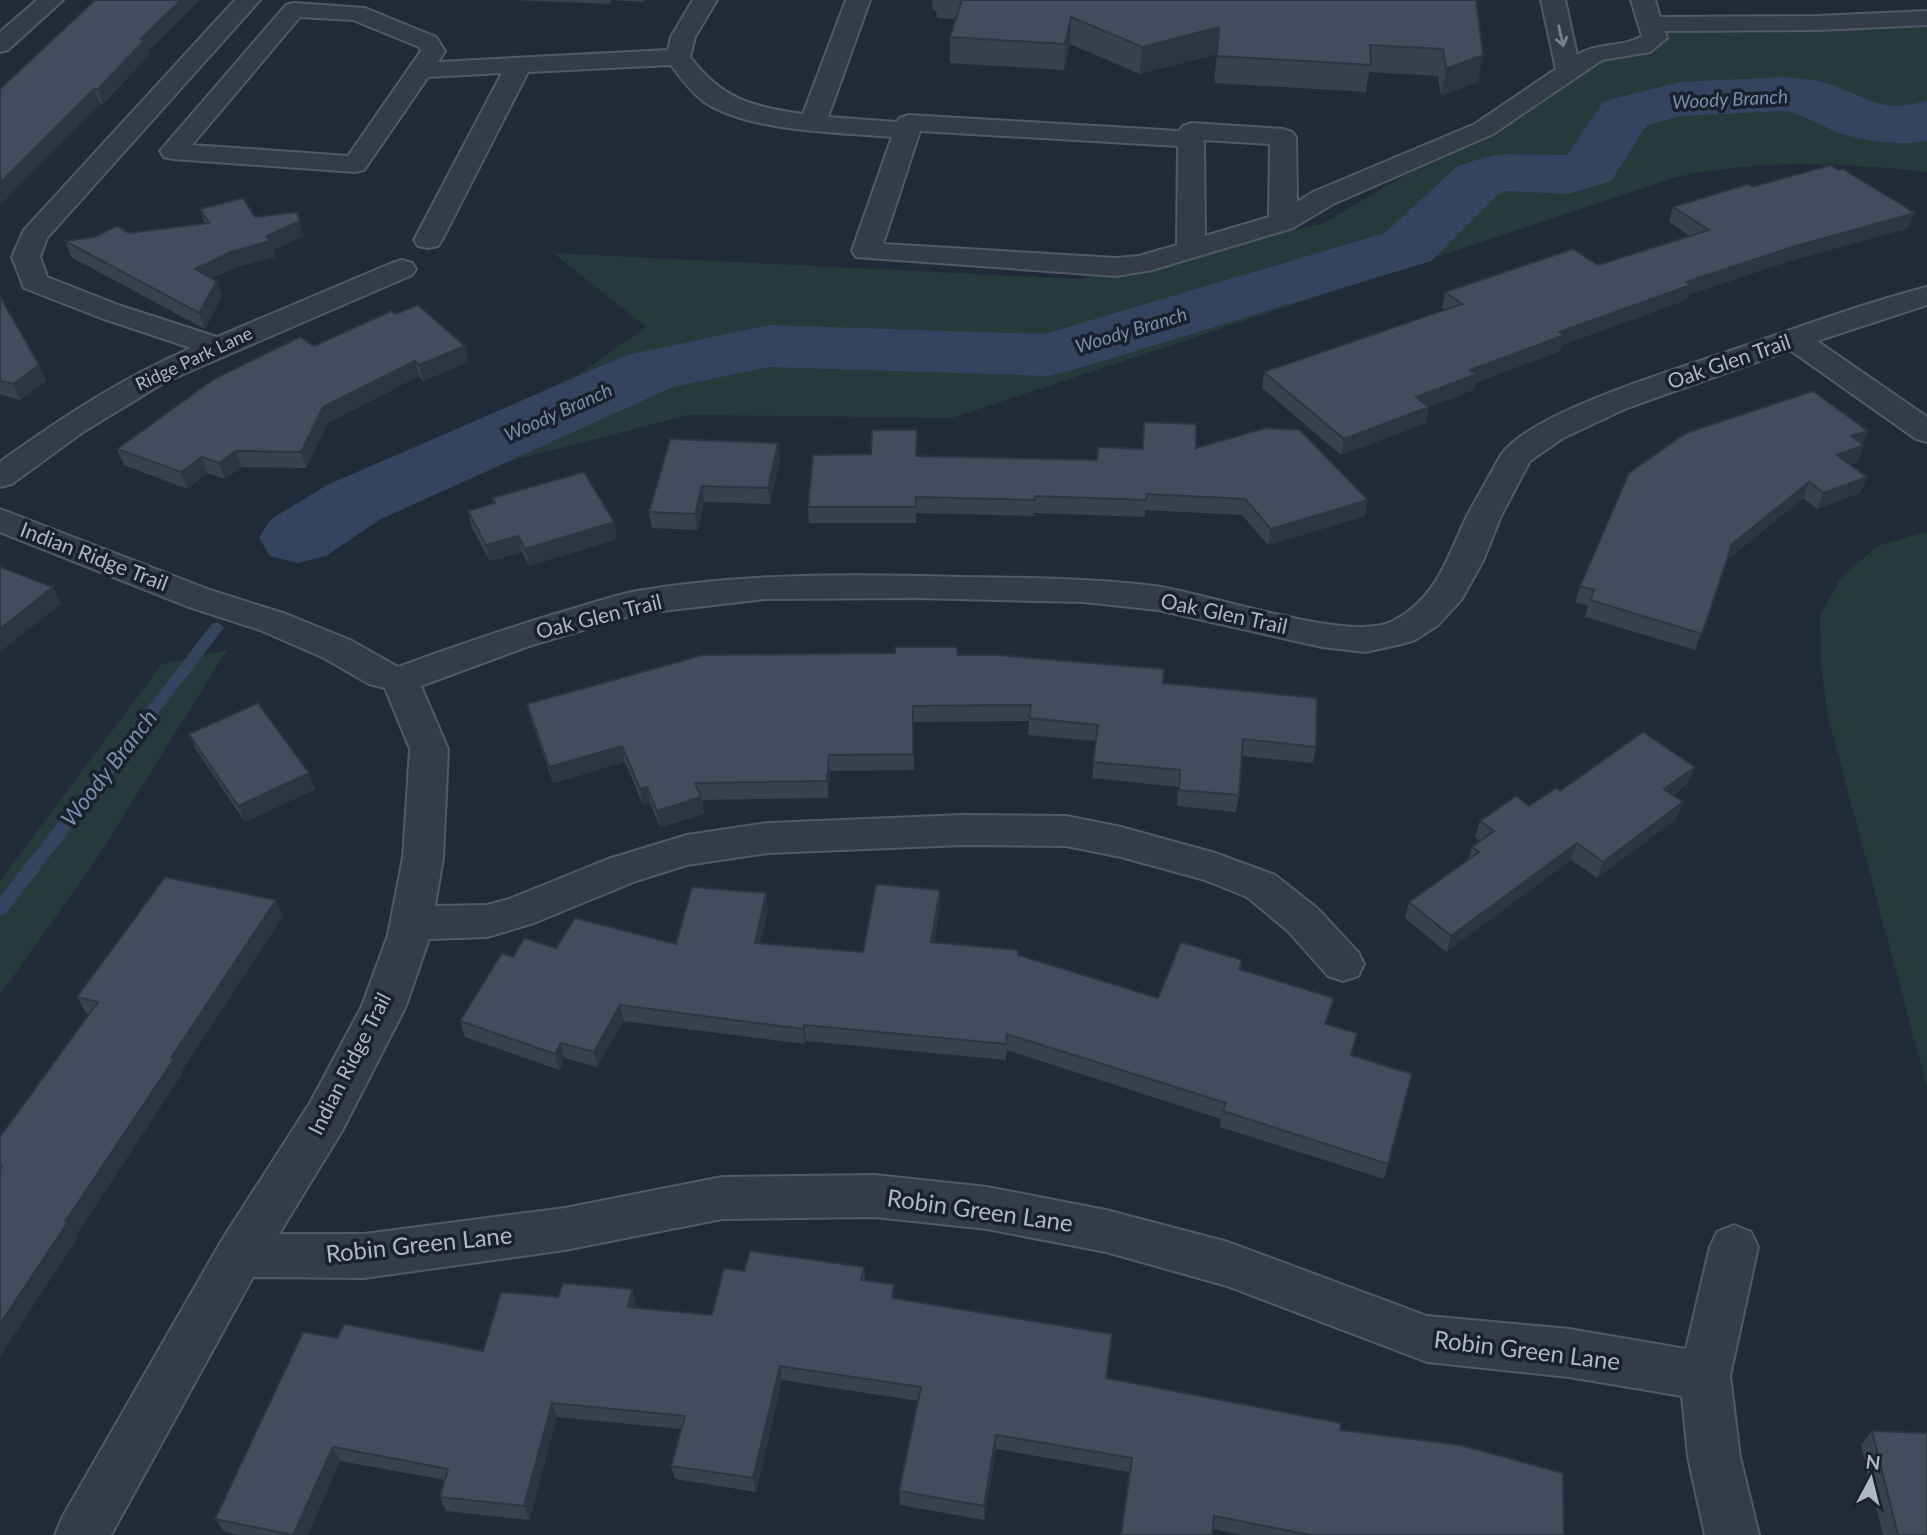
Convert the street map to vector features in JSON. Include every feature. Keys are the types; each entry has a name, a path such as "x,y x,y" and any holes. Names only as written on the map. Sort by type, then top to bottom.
{"street":[{"path":"0,46 51,0"},
{"path":"216,347 111,312 34,282 26,257 34,236 248,0"},
{"path":"678,57 683,37 705,0"},
{"path":"813,122 858,0"},
{"path":"1553,0 1569,72"},
{"path":"294,10 357,13 428,42 433,51 421,70 355,164 173,151 294,10"},
{"path":"1191,139 909,123 866,251 1116,267 1142,264 1283,222 1322,198 1484,129 1595,54 1641,47 1655,38 1647,12 1817,23 1927,18"},
{"path":"421,70 678,57"},
{"path":"678,57 694,78 718,99 773,116 907,131"},
{"path":"428,240 519,65"},
{"path":"1191,250 1192,131 1283,137 1283,222"},
{"name":"Ridge Park Lane","path":"0,477 72,425 154,375 402,269"},
{"name":"Oak Glen Trail","path":"400,680 516,638 635,603 765,588 917,587 1083,591 1158,598 1274,626 1333,636 1365,640 1402,632 1426,617 1449,592 1466,561 1484,516 1517,455 1552,431 1616,401 1927,296"},
{"path":"1794,339 1927,432"},
{"name":"Indian Ridge Trail","path":"0,520 198,598 273,622 337,649 382,675 400,680 429,749 423,858 411,923 383,1008 326,1117 239,1255 82,1535"},
{"path":"411,923 487,920 519,912 622,870 687,850 768,838 963,830 1066,831 1121,842 1215,868 1261,887 1303,920 1343,964"},
{"name":"Robin Green Lane","path":"239,1255 364,1255 565,1229 722,1198 875,1196 987,1208 1118,1234 1228,1264 1427,1339 1569,1353 1705,1376"},
{"path":"1732,1535 1714,1457 1705,1376 1734,1248"}],"shaded area":[{"path":"1927,27 1927,172 1801,164 1740,167 1676,177 952,418 689,415 471,471 345,537 278,514 581,373 646,327 553,253 1079,279 1322,224 1648,32"},
{"path":"1927,532 1927,1087 1827,713 1821,664 1820,616 1840,579 1877,546"},
{"path":"227,650 94,863 0,995 0,881 162,664"}],"building":[{"path":"95,0 181,0 141,39 145,40 98,89 94,89 0,183 0,89"},
{"path":"962,0 1476,0 1483,55 1446,69 1443,49 1370,45 1371,65 1217,56 1219,27 1142,47 1071,17 1065,44 950,37"},
{"path":"1831,165 1838,170 1843,169 1915,213 1792,247 1686,282 1691,285 1559,332 1565,335 1470,370 1477,374 1416,397 1429,407 1344,439 1264,372 1462,304 1445,292 1573,249 1598,265 1709,230 1673,207 1748,184 1752,187"},
{"path":"243,198 255,217 297,212 300,221 267,236 270,241 231,252 195,269 217,281 199,313 65,241 94,237 117,226 129,233 209,223 200,209"},
{"path":"0,296 39,365 13,384 0,381"},
{"path":"418,305 465,346 419,365 415,361 323,407 301,452 236,451 219,463 202,457 181,472 117,449 214,379 300,337 314,346 391,311 395,314"},
{"path":"1813,391 1868,431 1851,436 1864,445 1837,455 1867,477 1824,493 1809,482 1732,544 1702,634 1590,600 1594,590 1580,586 1629,473 1686,433"},
{"path":"1144,422 1196,424 1196,448 1266,428 1300,430 1368,500 1271,529 1245,499 1147,494 1146,500 1035,496 1035,500 916,497 916,507 808,507 813,455 871,454 872,430 917,430 916,456 1097,460 1098,447 1143,449"},
{"path":"670,439 778,443 768,488 702,486 695,514 649,512"},
{"path":"584,472 614,522 525,549 518,536 486,545 468,511 495,503 492,498"},
{"path":"0,567 53,587 0,629"},
{"path":"895,647 957,647 958,655 996,655 1164,669 1163,683 1317,698 1316,747 1243,739 1239,795 1179,790 1180,770 1093,762 1098,725 1029,718 1031,705 913,706 913,754 829,755 827,781 695,783 701,797 657,811 647,787 640,789 622,746 549,767 527,704 703,655 895,653"},
{"path":"258,703 309,773 238,806 189,734"},
{"path":"1643,732 1695,767 1664,789 1683,802 1603,862 1577,843 1451,936 1409,902 1479,852 1472,847 1494,831 1480,821 1516,796 1529,806 1556,788 1560,791"},
{"path":"165,877 276,900 0,1324 0,1137 98,1002 77,997"},
{"path":"876,884 940,890 931,942 1018,950 1018,955 1158,998 1181,942 1242,960 1239,969 1334,998 1325,1024 1357,1033 1351,1055 1412,1074 1388,1164 1223,1111 1226,1103 1007,1034 1006,1044 804,1025 803,1029 620,1005 594,1052 561,1043 555,1054 460,1021 502,953 513,957 524,938 556,948 575,918 676,944 692,887 766,893 755,943 863,952"},
{"path":"750,1251 864,1267 861,1280 894,1284 892,1298 1112,1334 1106,1378 1341,1423 1340,1430 1460,1445 1563,1473 1564,1535 1311,1535 1214,1516 1212,1535 1121,1535 1132,1458 996,1435 984,1506 899,1491 921,1387 780,1366 753,1478 671,1466 685,1416 552,1403 524,1506 440,1497 448,1469 333,1447 293,1535 215,1519 303,1332 337,1338 344,1324 483,1351 501,1292 558,1297 563,1283 632,1289 628,1307 712,1315 724,1268 744,1271"},
{"path":"1872,1431 1927,1433 1927,1535 1898,1535"}],"waterway":[{"name":"Woody Branch","path":"298,538 354,502 652,370 769,346 1048,355 1408,247 1478,180 1501,172 1569,175 1589,168 1625,113 1680,99 1783,94 1811,97 1858,120 1916,126 1927,119"},
{"name":"Woody Branch","path":"0,909 217,627"}]}
